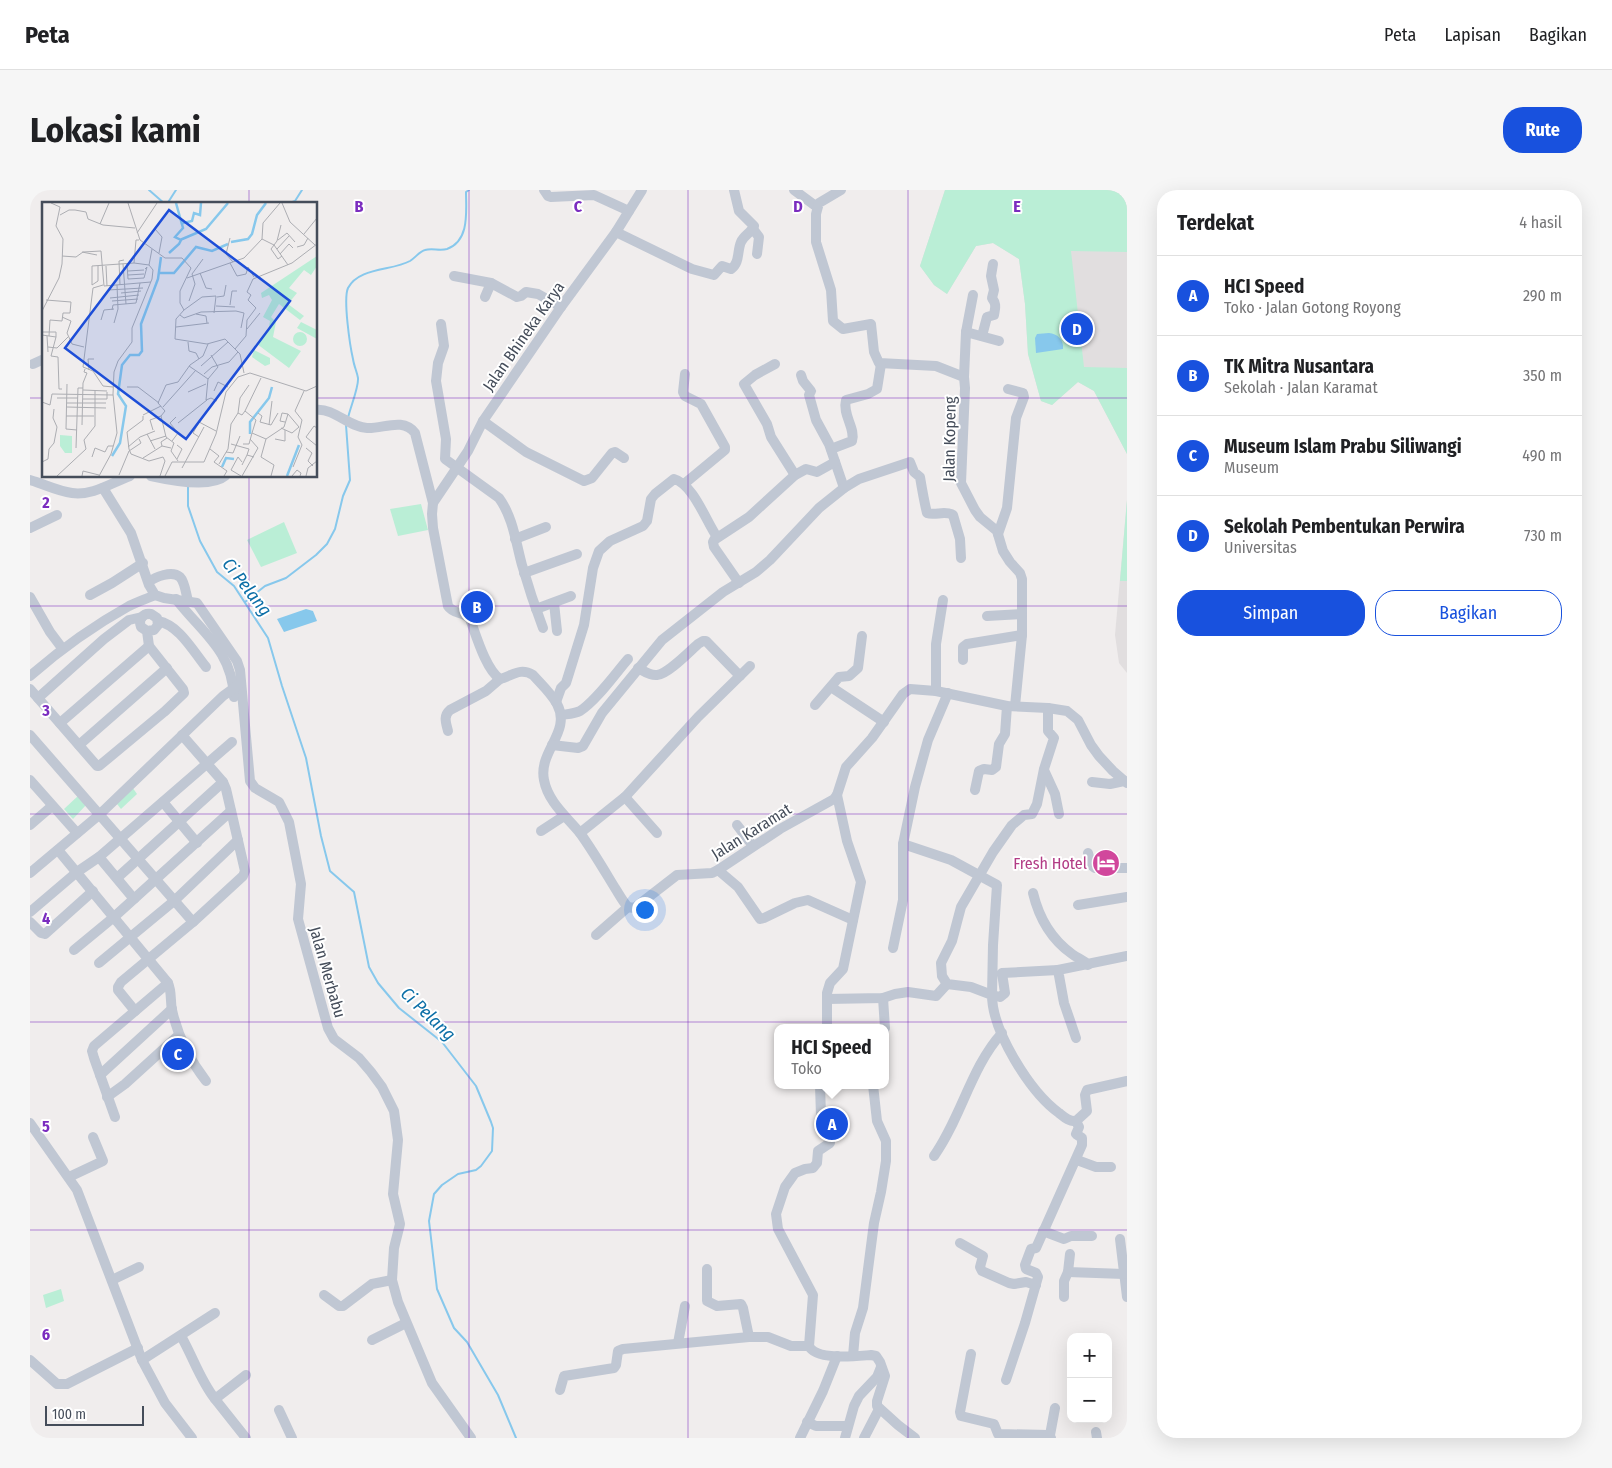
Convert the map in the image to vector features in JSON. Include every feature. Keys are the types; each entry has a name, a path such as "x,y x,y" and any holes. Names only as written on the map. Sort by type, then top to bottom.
{"street":[{"path":"544,190 551,197 594,195 629,211"},
{"name":"Jalan Bhineka Karya","path":"433,503 468,451 483,421 560,307 616,232 642,190"},
{"path":"734,190 739,211 752,223 758,237 757,254"},
{"path":"794,190 817,206"},
{"path":"831,449 852,441 853,436 845,410 846,400 868,394 877,389 881,364 876,359 874,352 871,324 842,329 834,321 831,308 831,290 816,242 817,206 825,198 841,190"},
{"path":"616,232 692,269 714,275 722,266 734,267 742,239 753,229"},
{"path":"982,336 987,317 994,315 996,308 995,301 992,298 994,290 991,276 993,264"},
{"path":"454,276 491,283 517,296 521,296 526,292 538,294 560,307"},
{"path":"485,297 491,283"},
{"path":"964,377 966,332 973,295"},
{"path":"440,324 444,346 438,363 436,387 446,439 445,459 499,498 506,509 524,573 543,628"},
{"path":"966,332 999,341"},
{"path":"33,364 42,359"},
{"path":"775,364 755,375 744,384 768,424 771,437 795,475"},
{"name":"Jalan Kopeng","path":"881,364 936,366 964,377 961,483 975,510 998,534 1003,551 1022,576 1022,635 1005,734 999,744 996,767 992,770 984,769 979,771 976,790"},
{"path":"684,484 724,450 725,447 701,404 685,396 683,392 685,374"},
{"path":"801,375 811,391 809,395 816,420 831,449 844,488"},
{"path":"998,534 1007,508 1016,418 1024,397 1023,394 1008,389"},
{"path":"318,410 327,411 342,419 368,428 402,425 410,427 416,437 433,503 433,528 448,606 470,619 492,673 500,680"},
{"path":"483,421 526,452 581,480 587,481 592,478 612,453 615,452 624,458"},
{"path":"738,583 713,544 713,541 749,517 795,475 806,469 817,472 835,462"},
{"path":"552,745 578,748 583,746 602,713 662,640 723,592 756,572 770,560 807,520 844,488 859,479 910,462 914,472 920,477 927,512 930,514 949,513 953,515 960,539 961,558"},
{"path":"30,480 72,493 86,493 126,478"},
{"path":"171,478 208,482 218,481 222,478"},
{"path":"556,702 561,688 566,683 584,625 593,568 599,552 610,541 643,526 647,521 651,499 655,494 674,479 684,484 717,537"},
{"path":"103,488 123,518 155,595 150,617"},
{"path":"30,528 58,515"},
{"path":"511,524 528,534"},
{"path":"515,539 546,528"},
{"path":"524,573 577,554"},
{"path":"90,595 143,563"},
{"path":"149,582 165,575 172,574 180,577 188,601"},
{"path":"30,676 62,648 103,620 132,604 155,595"},
{"name":"Jalan Merbabu","path":"155,595 197,602 234,655 240,670 238,690 250,781 255,788 279,802 289,822 300,884 298,919 328,1028 334,1039 359,1058 371,1072 382,1087 394,1111 398,1140 394,1194 400,1224 394,1248 392,1280 406,1323 432,1383 471,1438"},
{"path":"536,609 571,596"},
{"path":"30,598 62,648"},
{"path":"30,873 99,815 210,710 224,706 238,690 220,650 176,599"},
{"path":"936,691 936,644 943,600"},
{"path":"554,603 557,631"},
{"path":"986,616 1022,614"},
{"path":"150,617 158,625 154,630 147,631 141,627 140,620 150,617"},
{"path":"38,698 104,639 129,620 150,617 166,622 174,627 206,666"},
{"path":"30,689 99,766 176,702 184,691 149,646 147,631"},
{"path":"963,660 963,648 967,644 1022,635"},
{"path":"815,705 839,677 850,676 858,668 862,636"},
{"path":"638,668 657,675 666,671 698,644 706,641 740,676"},
{"path":"60,723 149,646"},
{"path":"561,715 579,711 589,704 628,659"},
{"path":"580,833 625,797 694,722 750,666"},
{"path":"79,745 167,668"},
{"path":"448,731 445,720 446,714 450,710 486,691 500,680 520,671 533,675 556,702 561,715 560,728 544,760 543,768 546,787 564,816 580,833 628,907"},
{"path":"831,688 884,722"},
{"path":"827,1024 827,999 830,983 843,969 854,920 860,878 846,841 837,795 846,767 884,722 906,691 913,688 936,691 975,701 1067,711 1076,717 1096,753 1126,782"},
{"path":"893,948 903,900 903,844 926,747 948,694"},
{"path":"1048,708 1048,730 1054,738 1033,812 1024,815 1012,825 961,907 952,941 941,963 943,981 947,984 971,987 1000,997 1005,993 1002,973 1058,970 1127,956"},
{"path":"30,735 192,922"},
{"path":"135,1011 118,990 118,987 244,873 238,840 223,782 182,735"},
{"path":"30,912 77,872 99,857 232,742"},
{"path":"1044,769 1055,794 1059,814"},
{"path":"117,878 223,782"},
{"path":"1092,782 1110,784 1126,782"},
{"path":"32,785 77,833"},
{"name":"Jalan Karamat","path":"596,935 628,907 634,908 677,875 712,873 718,870 752,846 827,803 837,795"},
{"path":"625,797 657,833"},
{"path":"163,802 197,843"},
{"path":"30,825 52,806"},
{"path":"74,950 114,917 231,811"},
{"path":"541,831 564,816"},
{"path":"737,825 752,846"},
{"path":"99,964 130,936 174,901 238,840"},
{"path":"903,844 951,860 994,882 998,889 993,938 992,995 994,1011 1002,1033 1025,1077 1042,1099 1064,1117 1076,1121"},
{"path":"58,850 150,958 168,983 172,993 172,1009 179,1035 188,1056 206,1081"},
{"path":"1088,853 1091,865 1095,868 1127,868"},
{"path":"99,857 134,899"},
{"path":"718,870 738,888 760,919 794,903 808,900 854,920"},
{"path":"30,922 41,933 45,934 93,891"},
{"path":"1033,893 1036,907 1047,929 1073,955 1081,958 1088,965"},
{"path":"1078,905 1127,897"},
{"path":"1058,970 1064,1003 1076,1038"},
{"path":"115,1117 92,1051 94,1046 168,983"},
{"path":"827,999 883,998 908,992 936,996 947,984"},
{"path":"883,998 885,1024"},
{"path":"100,1075 172,1009"},
{"path":"934,1156 954,1121 987,1052 1002,1033"},
{"path":"107,1097 125,1084 179,1035"},
{"path":"1076,1121 1087,1111 1085,1095 1087,1090 1127,1081"},
{"path":"820,1089 821,1116 830,1137 830,1143 818,1151 817,1163 813,1168 795,1173 789,1180 776,1214 778,1229 814,1295 810,1350 817,1354 836,1356 876,1356 885,1376 877,1406 915,1438"},
{"path":"853,1356 855,1333 863,1308 874,1223 883,1186 886,1161 886,1141 877,1122 874,1089"},
{"path":"1006,1380 1038,1275 1026,1269 1025,1265 1077,1160 1082,1145 1083,1140 1076,1134 1079,1127 1076,1121"},
{"path":"30,1123 69,1177 82,1202 142,1360 165,1403 192,1438"},
{"path":"69,1177 103,1161 93,1137"},
{"path":"1077,1160 1096,1168 1111,1167"},
{"path":"1043,1231 1064,1239 1074,1236 1092,1236"},
{"path":"1120,1239 1127,1297"},
{"path":"960,1243 983,1256 980,1267 982,1270 1014,1284 1026,1282 1036,1285"},
{"path":"1064,1296 1064,1281 1068,1272 1070,1254"},
{"path":"112,1280 139,1267"},
{"path":"707,1269 707,1301 716,1306 741,1304 749,1337"},
{"path":"1068,1272 1126,1280"},
{"path":"324,1295 339,1306 343,1306 372,1284 392,1280"},
{"path":"678,1344 685,1306"},
{"path":"142,1360 215,1313"},
{"path":"372,1340 406,1323"},
{"path":"181,1336 206,1387 246,1438"},
{"path":"560,1390 563,1378 567,1375 614,1368 618,1351 621,1349 749,1337 768,1337 791,1346 809,1346"},
{"path":"30,1360 57,1384 67,1384 138,1348"},
{"path":"971,1354 960,1412 961,1416 994,1424 998,1434 1051,1437 1055,1408"},
{"path":"800,1438 823,1391 836,1356"},
{"path":"844,1438 851,1412 859,1396 874,1381 881,1367"},
{"path":"215,1400 246,1375"},
{"path":"864,1438 879,1409"},
{"path":"279,1410 292,1438"},
{"path":"807,1422 816,1426 848,1426"}],"shaded area":[{"path":"945,190 1127,190 1127,454 1094,391 1078,382 1052,405 1041,401 1028,354 1025,304 1019,259 993,243 976,246 947,294 934,285 920,266"},
{"path":"1127,500 1127,673 1119,663 1115,635"}],"green space":[{"path":"945,190 1127,190 1127,252 1071,251 1084,367 1127,368 1127,454 1094,391 1078,382 1052,405 1041,401 1028,354 1025,304 1019,259 993,243 976,246 947,294 934,285 920,266"},
{"path":"1127,500 1127,581 1120,581"},
{"path":"421,504 428,530 398,536 390,509"},
{"path":"284,522 297,553 261,567 247,540"},
{"path":"130,784 137,794 121,809 113,799"},
{"path":"79,795 87,804 73,819 64,809"},
{"path":"61,1289 64,1301 46,1308 43,1295"}],"water":[{"path":"1049,333 1059,338 1063,349 1036,353 1035,338 1037,334"},
{"path":"306,609 313,611 317,621 284,632 277,619"}],"waterway":[{"name":"Ci Pelang","path":"149,190 163,202"},
{"path":"168,202 176,190"},
{"path":"292,202 302,190"},
{"path":"348,418 358,378 348,323 346,302 348,288 360,276 403,264 425,250 444,250 454,245 460,239 465,225 466,192 469,190"},
{"path":"245,602 265,586 286,578 327,544 335,529 343,496 350,480 346,425"},
{"name":"Ci Pelang","path":"188,486 188,506 200,541 217,572 234,586 268,638 306,758 321,836 330,871 354,892 369,967 378,983 399,1008 442,1042 476,1086 491,1122 493,1128 492,1151 476,1170 458,1174 442,1185 434,1194 429,1221 437,1289 454,1328 467,1342 498,1395 516,1438"}],"place":[{"name":"Sekolah Pembentukan Perwira","path":"1077,329"},
{"name":"TK Mitra Nusantara","path":"477,607"},
{"name":"Fresh Hotel","path":"1106,863"},
{"name":"Museum Islam Prabu Siliwangi","path":"178,1054"},
{"name":"HCI Speed","path":"832,1124"}]}
